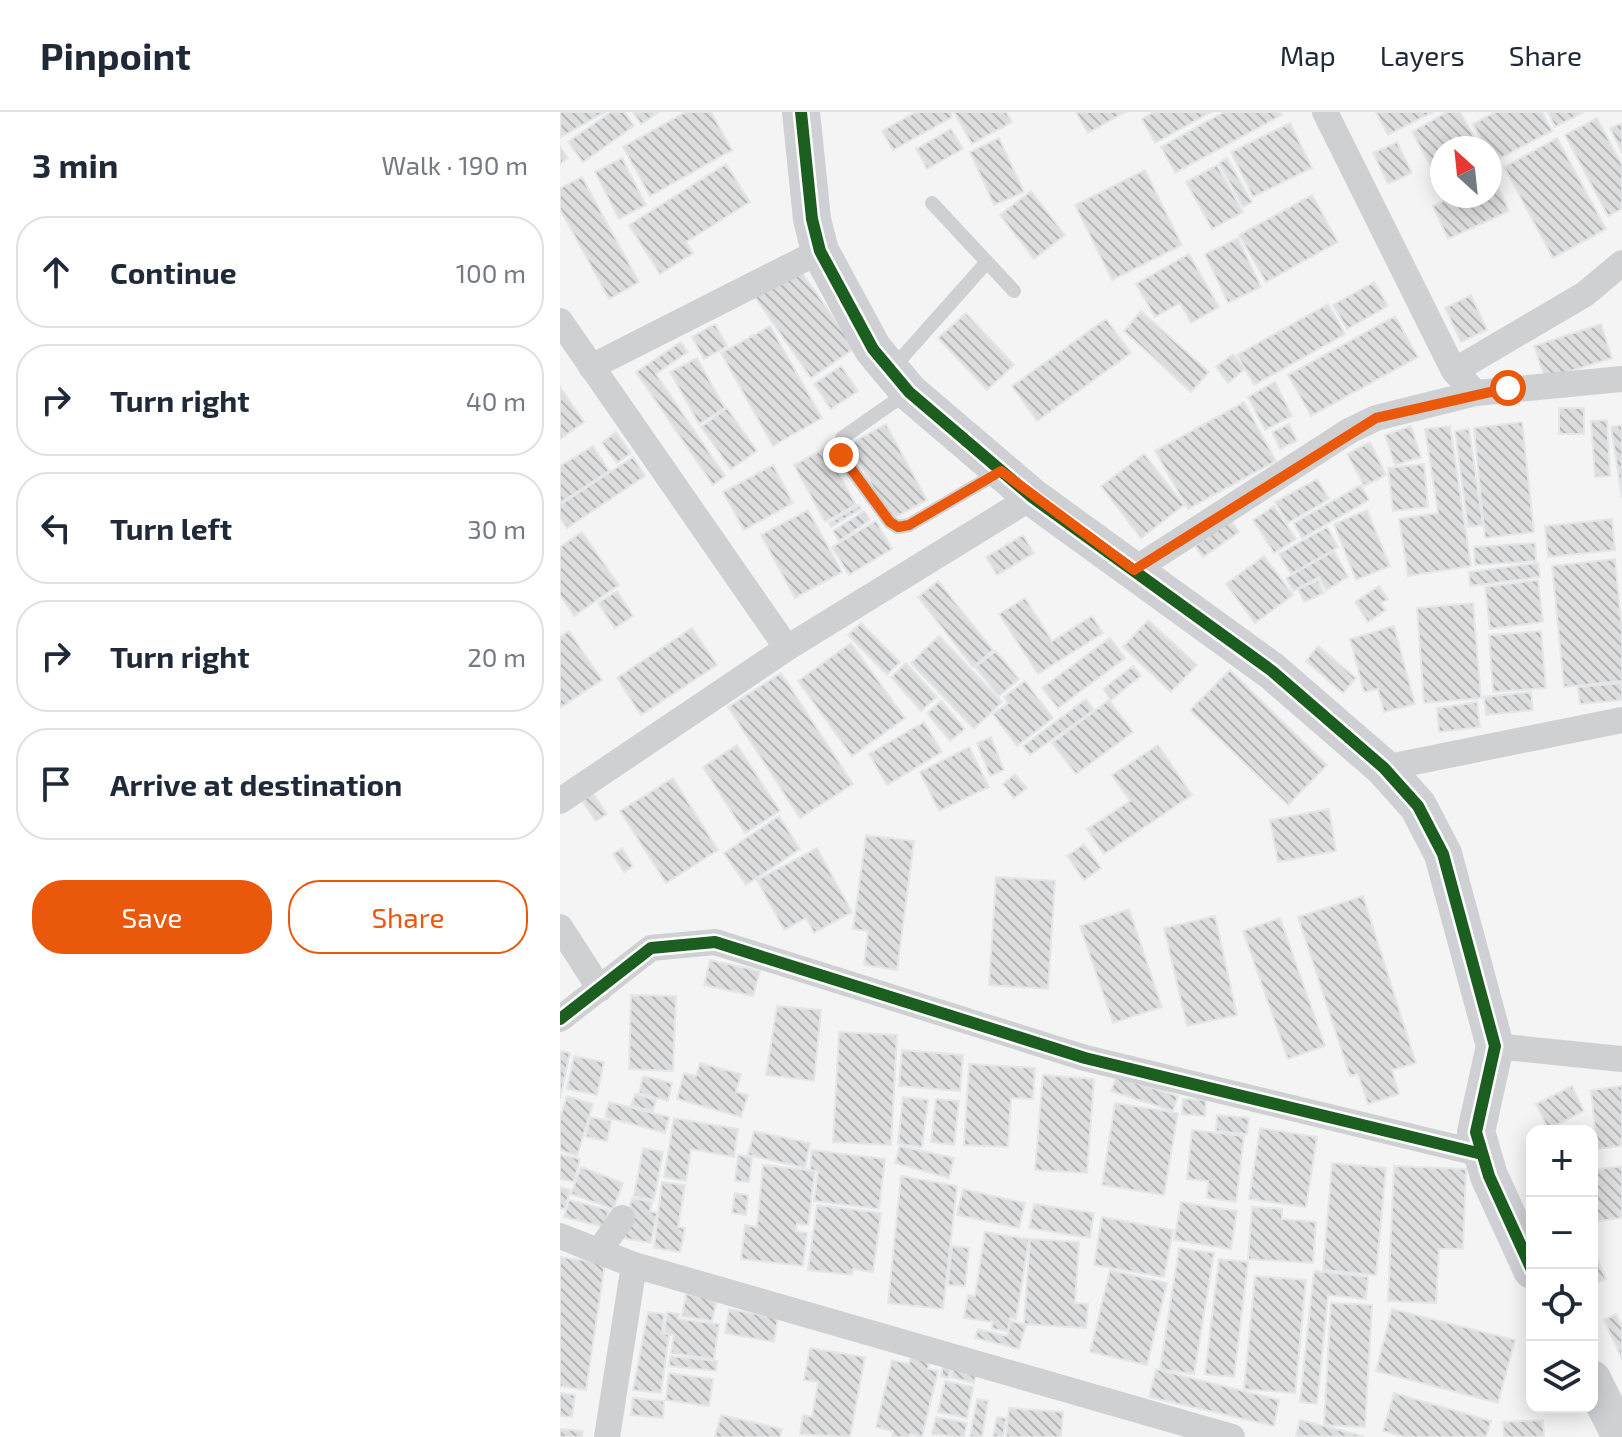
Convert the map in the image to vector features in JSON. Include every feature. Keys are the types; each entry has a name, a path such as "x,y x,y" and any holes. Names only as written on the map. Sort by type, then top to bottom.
{"street":[{"path":"801,112 812,219 820,251 873,349 900,381 1032,497 1272,671 1384,768 1418,806 1443,854 1495,1046 1476,1132 1489,1176 1532,1269"},
{"path":"1325,112 1454,371 1476,393"},
{"path":"591,367 820,251"},
{"path":"1454,371 1585,294 1622,263"},
{"path":"560,321 787,648"},
{"path":"1134,570 1349,431 1376,418 1476,393 1622,379"},
{"path":"560,801 787,648 1032,497"},
{"path":"1384,768 1622,720"},
{"path":"560,927 600,989"},
{"path":"560,1019 651,948 715,942 1085,1058 1482,1154"},
{"path":"1495,1046 1622,1059"},
{"path":"600,1250 622,1218"},
{"path":"560,1236 634,1265 1232,1437"},
{"path":"607,1437 634,1265"}],"lane":[{"path":"932,203 1014,291"},
{"path":"987,262 900,381 842,438 840,446 841,455 890,522 898,527 909,525 1001,471"}],"building":[{"path":"560,112 605,112 561,137"},
{"path":"611,112 624,112 634,126 583,162 568,142"},
{"path":"633,112 659,112 641,124"},
{"path":"686,112 711,112 732,150 650,196 623,147"},
{"path":"916,112 950,112 952,117 893,150 882,131"},
{"path":"954,112 1006,112 1012,122 972,144"},
{"path":"1076,112 1125,112 1088,133"},
{"path":"1154,112 1211,112 1155,143 1142,119"},
{"path":"1224,112 1280,112 1282,115 1175,173 1161,147"},
{"path":"1376,112 1433,112 1388,135"},
{"path":"1447,112 1460,112 1473,136 1430,136 1430,165 1412,132"},
{"path":"1495,112 1542,112 1552,131 1502,157 1502,136 1480,136 1473,124"},
{"path":"1548,112 1584,112 1555,127"},
{"path":"1597,118 1622,165 1622,209 1608,216 1565,135"},
{"path":"1290,123 1312,168 1253,197 1231,152"},
{"path":"1622,123 1622,153 1610,128"},
{"path":"951,129 963,149 927,169 916,149"},
{"path":"999,138 1024,192 994,205 970,152"},
{"path":"1557,138 1606,229 1553,258 1504,167"},
{"path":"1397,142 1412,173 1388,184 1373,153"},
{"path":"560,147 568,158 560,164"},
{"path":"622,158 646,205 619,219 595,172"},
{"path":"1227,158 1252,202 1243,207 1219,163"},
{"path":"726,164 750,202 686,242 693,253 660,274 629,225"},
{"path":"1217,165 1243,212 1212,229 1186,182"},
{"path":"1145,170 1182,245 1112,280 1075,205"},
{"path":"582,177 639,282 609,299 560,209 560,188"},
{"path":"1031,191 1065,235 1034,259 1000,215"},
{"path":"1312,195 1338,242 1266,282 1239,235"},
{"path":"1502,195 1509,211 1448,239 1434,208 1502,208"},
{"path":"1238,238 1261,287 1228,303 1205,254"},
{"path":"1189,254 1219,307 1191,323 1180,303 1155,317 1136,284"},
{"path":"798,267 855,348 811,378 755,297"},
{"path":"1374,282 1388,306 1347,329 1333,305"},
{"path":"1471,295 1487,330 1461,342 1445,308"},
{"path":"1328,304 1345,334 1254,385 1237,355"},
{"path":"1141,311 1209,372 1191,392 1124,331"},
{"path":"966,313 1014,365 987,390 938,338"},
{"path":"1395,316 1418,357 1311,416 1288,375"},
{"path":"1106,319 1131,353 1037,421 1012,386"},
{"path":"715,324 727,346 704,359 692,337"},
{"path":"1601,324 1612,358 1545,379 1534,346"},
{"path":"770,326 822,418 773,446 721,353"},
{"path":"681,342 688,352 656,374 725,476 713,485 636,372"},
{"path":"1233,354 1245,369 1228,383 1216,367"},
{"path":"697,358 725,408 699,424 670,372"},
{"path":"841,366 858,391 831,409 814,384"},
{"path":"1275,382 1292,416 1265,430 1248,397"},
{"path":"560,387 584,422 560,439"},
{"path":"1244,402 1276,461 1188,509 1155,451"},
{"path":"727,408 757,451 731,469 701,427"},
{"path":"1559,408 1584,408 1584,434 1559,434"},
{"path":"1607,420 1610,476 1595,477 1591,421"},
{"path":"1522,422 1534,532 1485,538 1474,428"},
{"path":"886,424 927,500 890,520 850,444"},
{"path":"1289,424 1297,441 1280,449 1272,432"},
{"path":"1622,425 1622,498 1611,427"},
{"path":"1411,426 1421,457 1395,465 1385,435"},
{"path":"1450,426 1471,566 1408,576 1399,519 1438,513 1425,429"},
{"path":"1469,429 1483,525 1468,527 1455,431"},
{"path":"616,432 631,453 617,463 602,443"},
{"path":"1370,442 1386,475 1364,486 1347,454"},
{"path":"593,446 609,471 560,503 560,466"},
{"path":"825,448 856,505 825,522 794,465"},
{"path":"1144,454 1184,505 1141,538 1101,486"},
{"path":"633,457 645,476 567,528 560,518 560,505"},
{"path":"1424,464 1428,507 1393,511 1388,468"},
{"path":"773,465 793,503 744,530 723,492"},
{"path":"1317,479 1329,499 1288,523 1275,502"},
{"path":"1361,485 1369,500 1302,538 1294,523"},
{"path":"859,505 861,509 831,527 829,523"},
{"path":"1274,506 1296,539 1274,553 1253,520"},
{"path":"808,510 842,572 795,598 761,535"},
{"path":"1367,510 1390,566 1356,580 1334,524"},
{"path":"864,511 870,520 839,541 833,531"},
{"path":"1612,519 1615,550 1548,557 1545,526"},
{"path":"1231,520 1239,532 1203,557 1195,546"},
{"path":"876,521 892,549 849,575 832,547"},
{"path":"1327,527 1338,547 1291,574 1279,554"},
{"path":"582,532 619,585 574,616 560,595 560,547"},
{"path":"1023,535 1034,553 997,575 986,557"},
{"path":"1535,543 1536,561 1475,565 1474,547"},
{"path":"1334,551 1348,577 1326,590 1319,577 1293,591 1286,578"},
{"path":"1264,556 1293,595 1255,623 1226,584"},
{"path":"1615,559 1622,632 1622,681 1564,687 1552,566"},
{"path":"1538,563 1540,577 1470,586 1469,572"},
{"path":"1318,580 1324,593 1304,602 1298,589"},
{"path":"1538,580 1543,622 1490,629 1485,587"},
{"path":"938,581 993,650 973,667 918,597"},
{"path":"1379,586 1388,599 1381,603 1386,610 1368,622 1355,602"},
{"path":"617,591 633,616 615,628 598,603"},
{"path":"1025,598 1052,641 1092,616 1103,633 1038,674 999,614"},
{"path":"1473,603 1481,698 1424,703 1417,608"},
{"path":"1148,620 1197,665 1171,692 1123,647"},
{"path":"861,623 900,662 887,675 848,635"},
{"path":"1394,626 1415,704 1384,712 1378,689 1364,692 1350,639"},
{"path":"692,628 717,665 641,715 617,678"},
{"path":"569,631 602,680 560,708 560,637"},
{"path":"1541,631 1546,688 1493,692 1489,635"},
{"path":"939,636 1002,702 974,729 911,663"},
{"path":"1110,638 1125,658 1058,708 1042,688"},
{"path":"851,643 905,718 852,756 798,681"},
{"path":"1318,646 1356,678 1343,693 1306,661"},
{"path":"996,651 1019,679 999,696 975,667"},
{"path":"906,663 937,697 921,711 891,677"},
{"path":"1133,666 1141,676 1111,700 1103,689"},
{"path":"1230,670 1327,765 1288,805 1190,710"},
{"path":"781,673 853,784 800,818 728,707"},
{"path":"1025,681 1053,718 1017,746 993,714 1008,703 1004,697"},
{"path":"1622,683 1622,700 1580,704 1578,687"},
{"path":"1531,692 1533,710 1486,715 1484,697"},
{"path":"1086,699 1094,710 1030,755 1023,746"},
{"path":"1109,700 1133,732 1076,774 1052,743"},
{"path":"941,701 965,729 950,741 927,713"},
{"path":"1477,702 1480,727 1439,732 1437,708"},
{"path":"924,722 942,752 887,785 869,754"},
{"path":"991,737 1004,770 990,776 977,743"},
{"path":"737,745 780,811 745,833 703,767"},
{"path":"1158,745 1192,795 1104,854 1087,829 1130,801 1112,775"},
{"path":"969,747 989,787 939,811 920,772"},
{"path":"1015,774 1027,788 1014,798 1003,784"},
{"path":"673,778 718,850 666,883 620,811"},
{"path":"593,793 607,814 596,821 582,801"},
{"path":"1329,809 1336,851 1278,862 1270,820"},
{"path":"779,816 800,849 746,885 724,853"},
{"path":"866,835 914,841 897,970 864,965 868,931 853,929"},
{"path":"1084,844 1101,868 1084,880 1067,856"},
{"path":"622,848 633,866 624,872 613,854"},
{"path":"817,848 852,912 814,933 806,918 784,930 757,880"},
{"path":"996,877 1055,881 1048,989 989,985"},
{"path":"1363,896 1416,1063 1392,1070 1399,1094 1368,1104 1358,1074 1350,1076 1298,917"},
{"path":"1129,909 1162,1007 1113,1023 1080,926"},
{"path":"1215,916 1237,1015 1187,1026 1164,928"},
{"path":"1280,918 1325,1046 1288,1059 1243,931"},
{"path":"710,960 760,971 753,996 704,985"},
{"path":"631,995 676,996 673,1071 629,1069"},
{"path":"777,1006 821,1010 814,1081 766,1075"},
{"path":"839,1032 897,1035 891,1145 833,1142"},
{"path":"902,1050 963,1055 960,1091 899,1086"},
{"path":"560,1051 570,1053 560,1099"},
{"path":"574,1056 604,1062 597,1095 567,1089"},
{"path":"700,1063 741,1074 736,1092 748,1095 741,1117 677,1099 684,1073 696,1076"},
{"path":"969,1064 1035,1068 1033,1099 1011,1098 1008,1147 964,1145"},
{"path":"1043,1075 1094,1079 1087,1173 1035,1170"},
{"path":"643,1076 672,1083 668,1101 639,1093"},
{"path":"1116,1077 1178,1096 1173,1111 1111,1091"},
{"path":"1572,1086 1584,1111 1556,1125 1546,1125 1536,1104"},
{"path":"1622,1086 1622,1146 1598,1149 1598,1125 1595,1125 1591,1090"},
{"path":"635,1094 656,1100 653,1111 631,1106"},
{"path":"567,1096 593,1104 577,1156 560,1150 560,1118"},
{"path":"903,1097 928,1100 922,1147 898,1144"},
{"path":"936,1099 959,1101 954,1145 931,1142"},
{"path":"1183,1099 1206,1100 1205,1116 1182,1114"},
{"path":"609,1102 669,1117 665,1133 605,1117"},
{"path":"1115,1103 1178,1113 1164,1195 1102,1185"},
{"path":"1217,1115 1249,1118 1247,1134 1216,1131"},
{"path":"590,1117 611,1121 607,1141 586,1137"},
{"path":"674,1118 738,1129 734,1157 691,1149 686,1181 664,1177"},
{"path":"1260,1128 1317,1137 1306,1207 1249,1199"},
{"path":"1192,1130 1244,1136 1236,1202 1207,1198 1208,1181 1187,1179"},
{"path":"754,1131 810,1143 805,1168 748,1155"},
{"path":"900,1146 954,1158 949,1178 895,1163"},
{"path":"643,1148 663,1152 654,1200 634,1196"},
{"path":"812,1150 885,1159 879,1209 814,1201 818,1171 810,1170"},
{"path":"560,1154 580,1159 574,1182 560,1179"},
{"path":"738,1155 752,1157 749,1182 735,1181"},
{"path":"1332,1163 1386,1168 1376,1275 1323,1270"},
{"path":"763,1165 815,1171 808,1225 797,1224 796,1231 807,1233 803,1266 741,1259 745,1225 757,1227"},
{"path":"1394,1166 1466,1169 1463,1249 1439,1249 1436,1303 1388,1301"},
{"path":"1622,1166 1622,1218 1598,1221 1598,1169"},
{"path":"581,1167 623,1183 613,1209 571,1194"},
{"path":"901,1176 957,1186 943,1309 888,1303"},
{"path":"662,1182 685,1185 678,1227 685,1228 680,1252 654,1248"},
{"path":"560,1187 570,1190 565,1209 560,1208"},
{"path":"963,1189 1025,1203 1019,1228 957,1215"},
{"path":"735,1193 748,1195 746,1215 732,1213"},
{"path":"632,1198 652,1202 650,1211 657,1213 651,1243 621,1238"},
{"path":"569,1200 609,1210 604,1227 564,1217"},
{"path":"1181,1202 1237,1211 1231,1249 1174,1240"},
{"path":"1034,1204 1094,1213 1090,1238 1029,1228"},
{"path":"817,1205 881,1213 873,1272 853,1269 852,1275 808,1270"},
{"path":"1252,1207 1282,1209 1282,1219 1316,1222 1313,1263 1248,1259"},
{"path":"1102,1217 1173,1230 1164,1277 1094,1265"},
{"path":"985,1232 1029,1239 1016,1319 1010,1318 1008,1331 992,1329 993,1322 964,1318 968,1295 975,1296"},
{"path":"1030,1239 1079,1242 1075,1303 1088,1304 1086,1328 1024,1324"},
{"path":"952,1246 969,1248 965,1286 948,1285"},
{"path":"1179,1248 1214,1253 1194,1374 1160,1369"},
{"path":"560,1257 605,1263 586,1390 560,1386"},
{"path":"1219,1259 1248,1262 1234,1377 1205,1374"},
{"path":"1598,1261 1606,1279 1598,1282"},
{"path":"1110,1270 1167,1283 1147,1365 1090,1352"},
{"path":"1314,1271 1368,1277 1366,1299 1328,1295 1317,1404 1300,1402"},
{"path":"1255,1276 1306,1280 1295,1393 1244,1389"},
{"path":"686,1294 717,1300 712,1321 682,1316"},
{"path":"1331,1303 1372,1305 1365,1427 1324,1425"},
{"path":"729,1309 778,1318 774,1342 725,1333"},
{"path":"1392,1309 1515,1340 1498,1403 1376,1371"},
{"path":"648,1312 664,1314 662,1333 669,1334 661,1393 633,1390"},
{"path":"667,1312 679,1314 678,1319 719,1324 714,1359 671,1353 674,1335 664,1333"},
{"path":"1616,1314 1622,1326 1622,1359 1604,1320"},
{"path":"1011,1321 1026,1325 1019,1349 975,1338 978,1329 1007,1336"},
{"path":"810,1348 865,1357 850,1437 800,1434 803,1415 812,1417 818,1382 804,1380"},
{"path":"912,1352 931,1356 928,1369 938,1371 922,1437 910,1434 910,1437 892,1437 893,1431 876,1427 892,1360 909,1364"},
{"path":"670,1356 717,1361 716,1371 669,1366"},
{"path":"943,1366 951,1368 948,1378 941,1376"},
{"path":"954,1366 977,1372 974,1383 951,1377"},
{"path":"1156,1369 1279,1400 1274,1426 1149,1397"},
{"path":"669,1373 713,1379 709,1406 666,1400"},
{"path":"945,1381 973,1387 967,1418 938,1412"},
{"path":"560,1393 575,1395 572,1417 560,1416"},
{"path":"1394,1393 1491,1421 1486,1437 1406,1437 1383,1431"},
{"path":"633,1398 664,1401 663,1418 631,1415"},
{"path":"977,1399 988,1401 982,1437 970,1437"},
{"path":"1009,1408 1063,1412 1061,1437 1006,1437"},
{"path":"721,1415 782,1429 780,1437 715,1437"},
{"path":"936,1417 967,1423 964,1437 932,1434"},
{"path":"997,1417 1006,1418 1003,1437 993,1437"},
{"path":"1300,1420 1363,1436 1296,1436"},
{"path":"1543,1420 1544,1437 1504,1437 1503,1422"},
{"path":"560,1429 583,1431 582,1437 560,1437"}],"cycle path":[{"path":"801,112 812,219 820,251 873,349 909,392 1032,497 1272,671 1384,768 1418,806 1443,854 1495,1046 1476,1132 1489,1176 1532,1269"},
{"path":"560,1019 651,948 715,942 1085,1058 1482,1154"}],"route":[{"path":"841,455 890,522 898,527 909,525 1001,471 1134,570 1349,431 1376,418 1409,408 1508,388"}]}
